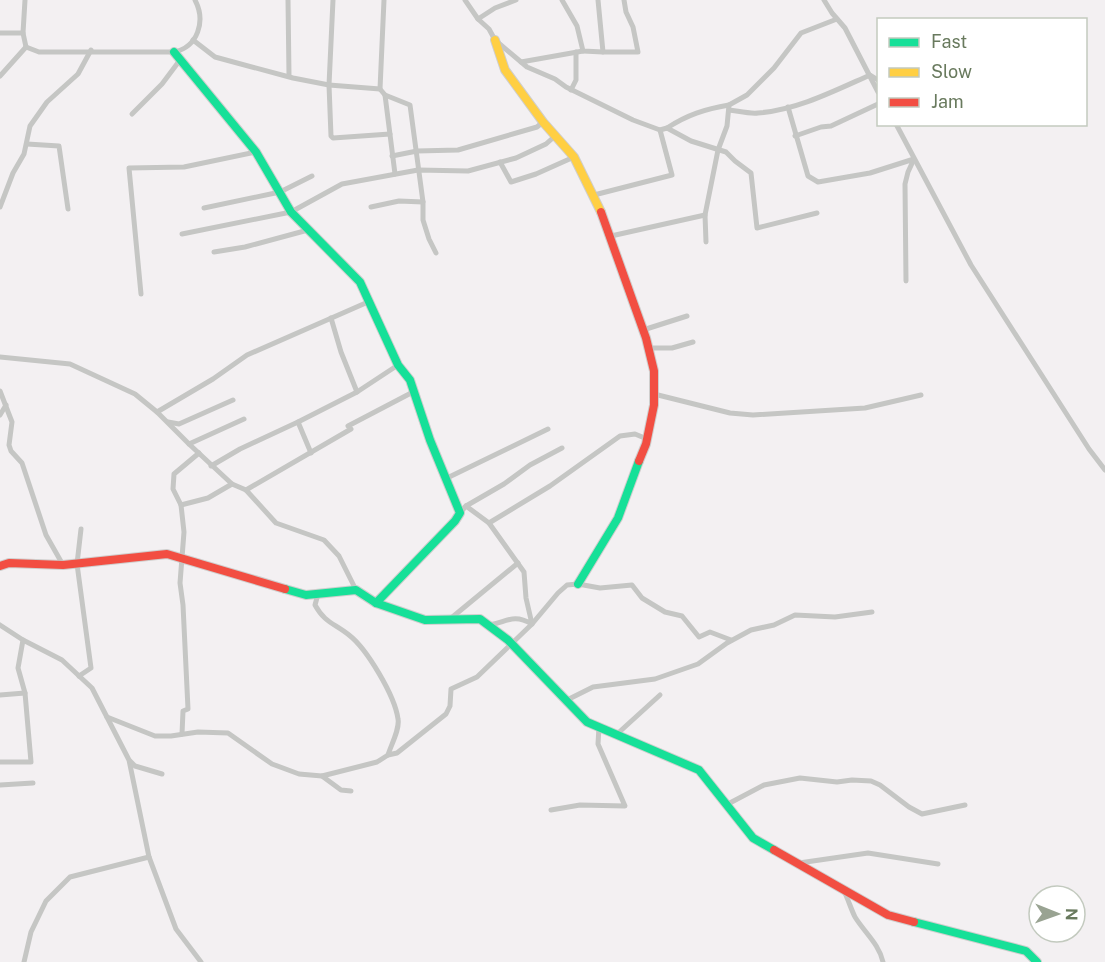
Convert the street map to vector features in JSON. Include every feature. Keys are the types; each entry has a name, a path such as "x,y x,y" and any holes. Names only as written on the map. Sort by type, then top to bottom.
{"street":[{"path":"25,0 23,33 26,47"},
{"path":"288,0 289,75"},
{"path":"333,0 329,85 330,128 333,138 390,134"},
{"path":"384,0 380,89 385,95 410,105 423,202 423,220 436,253"},
{"path":"465,0 478,19 489,29 505,70 543,122 573,157 594,195 644,330 654,371 654,405 647,439 618,518 578,584"},
{"path":"478,19 495,8 516,0"},
{"path":"562,0 577,26 580,51 576,80 571,90"},
{"path":"598,0 603,52"},
{"path":"521,62 580,51 638,52 624,0"},
{"path":"824,0 845,28 877,90"},
{"path":"26,47 39,52 91,50 174,52 186,48 199,29 200,20 196,1"},
{"path":"706,242 705,215 718,150 727,126 729,107 747,94 774,68 801,33 837,19"},
{"path":"0,33 23,33"},
{"path":"193,40 215,57 329,85 380,89"},
{"path":"495,40 527,68 555,79 571,90 633,120 728,153 751,173 758,228 817,213"},
{"path":"0,76 26,47"},
{"path":"0,207 27,144 32,123 47,102 78,74 91,50"},
{"path":"174,52 256,152 291,212 360,282 398,365 410,380 445,479 460,513"},
{"path":"132,114 162,84 180,60"},
{"path":"870,75 877,79"},
{"path":"664,129 685,116 704,109 729,107 756,113 788,108 809,102 870,75"},
{"path":"385,95 394,174"},
{"path":"795,136 831,126 877,105"},
{"path":"788,108 808,176 818,182 870,173 914,159"},
{"path":"392,156 417,151 458,150 537,127 543,122"},
{"path":"897,126 971,265 1089,449 1105,470"},
{"path":"594,195 672,175 664,129"},
{"path":"182,234 291,212 342,184 418,170 468,171 516,158 546,144 555,136"},
{"path":"27,144 59,146 68,209"},
{"path":"141,294 129,168 184,167 256,152"},
{"path":"500,162 511,182 536,174 573,157"},
{"path":"906,281 905,184 914,159"},
{"path":"204,208 280,192 312,176"},
{"path":"371,207 399,201 423,202"},
{"path":"611,236 705,215"},
{"path":"214,252 245,247 308,230"},
{"path":"157,412 213,380 247,355 368,302"},
{"path":"644,330 687,316"},
{"path":"331,318 341,352 357,392"},
{"path":"649,348 672,348 693,342"},
{"path":"0,357 70,364 135,394 157,412 211,466 232,484 246,490 276,523 324,540 339,556 356,590 375,603 425,620 480,619 512,644 587,722 699,770 753,838 888,915 1026,951 1036,962"},
{"path":"211,466 240,449 357,392 398,365"},
{"path":"0,391 12,422 9,445 11,451 22,463 46,535 63,565"},
{"path":"246,490 311,453 349,427 413,392"},
{"path":"654,394 730,413 753,416 865,408 921,395"},
{"path":"166,422 179,424 233,400"},
{"path":"0,415 6,405"},
{"path":"189,444 244,419"},
{"path":"298,422 311,453"},
{"path":"445,479 548,429"},
{"path":"489,523 550,486 620,436 635,434 647,439"},
{"path":"375,603 455,521 466,506 504,484 530,465 562,448"},
{"path":"182,734 183,711 188,710 180,583 183,558 181,505 173,489 174,474 199,453"},
{"path":"181,505 208,498 232,484"},
{"path":"466,506 489,523 524,572 526,598 532,624"},
{"path":"79,676 91,668 77,564 81,529"},
{"path":"0,566 9,562 77,564 167,554 306,595 356,590"},
{"path":"450,619 518,563"},
{"path":"106,716 155,736 198,732 228,733 272,764 300,774 322,776 377,762 388,755 397,753 446,714 450,706 451,689 477,677 532,624 567,585 578,584 600,588 632,585 642,598 665,612 682,616 699,637 710,632 731,640"},
{"path":"318,594 315,605 322,617 347,633 365,650 388,691 399,720 388,755"},
{"path":"567,700 593,687 655,679 698,664 731,640 751,630 774,625 795,615 835,617 872,612"},
{"path":"489,625 512,618 522,619 532,624"},
{"path":"0,625 62,660 92,688 129,760 149,857 176,929 201,962"},
{"path":"0,762 31,762 25,693 18,668 23,640"},
{"path":"0,695 25,693"},
{"path":"616,735 660,695"},
{"path":"551,810 580,805 625,806 598,744 598,727"},
{"path":"129,760 135,766 162,774"},
{"path":"322,776 333,786 351,791"},
{"path":"726,805 764,785 800,778 837,782 871,781 922,814 965,806"},
{"path":"0,785 33,783"},
{"path":"797,864 868,853 938,864"},
{"path":"24,962 31,933 46,901 70,877 149,857"},
{"path":"843,890 855,917 882,954 883,962"}],"traffic: fast":[{"path":"174,52 256,152 291,212 360,282 398,365 410,380 430,440 460,513 455,521 376,603"},
{"path":"578,584 618,518 639,461"},
{"path":"285,589 306,595 356,590 376,603 425,620 480,619 508,640 587,722 699,770 753,838 774,850"},
{"path":"914,922 1026,951 1037,962"}],"traffic: slow":[{"path":"495,40 505,70 543,122 574,157 601,212"}],"traffic: jam":[{"path":"601,212 646,338 654,371 654,405 646,444 639,461"},
{"path":"0,566 9,563 63,565 167,554 285,589"},
{"path":"774,850 888,915 914,922"}]}
